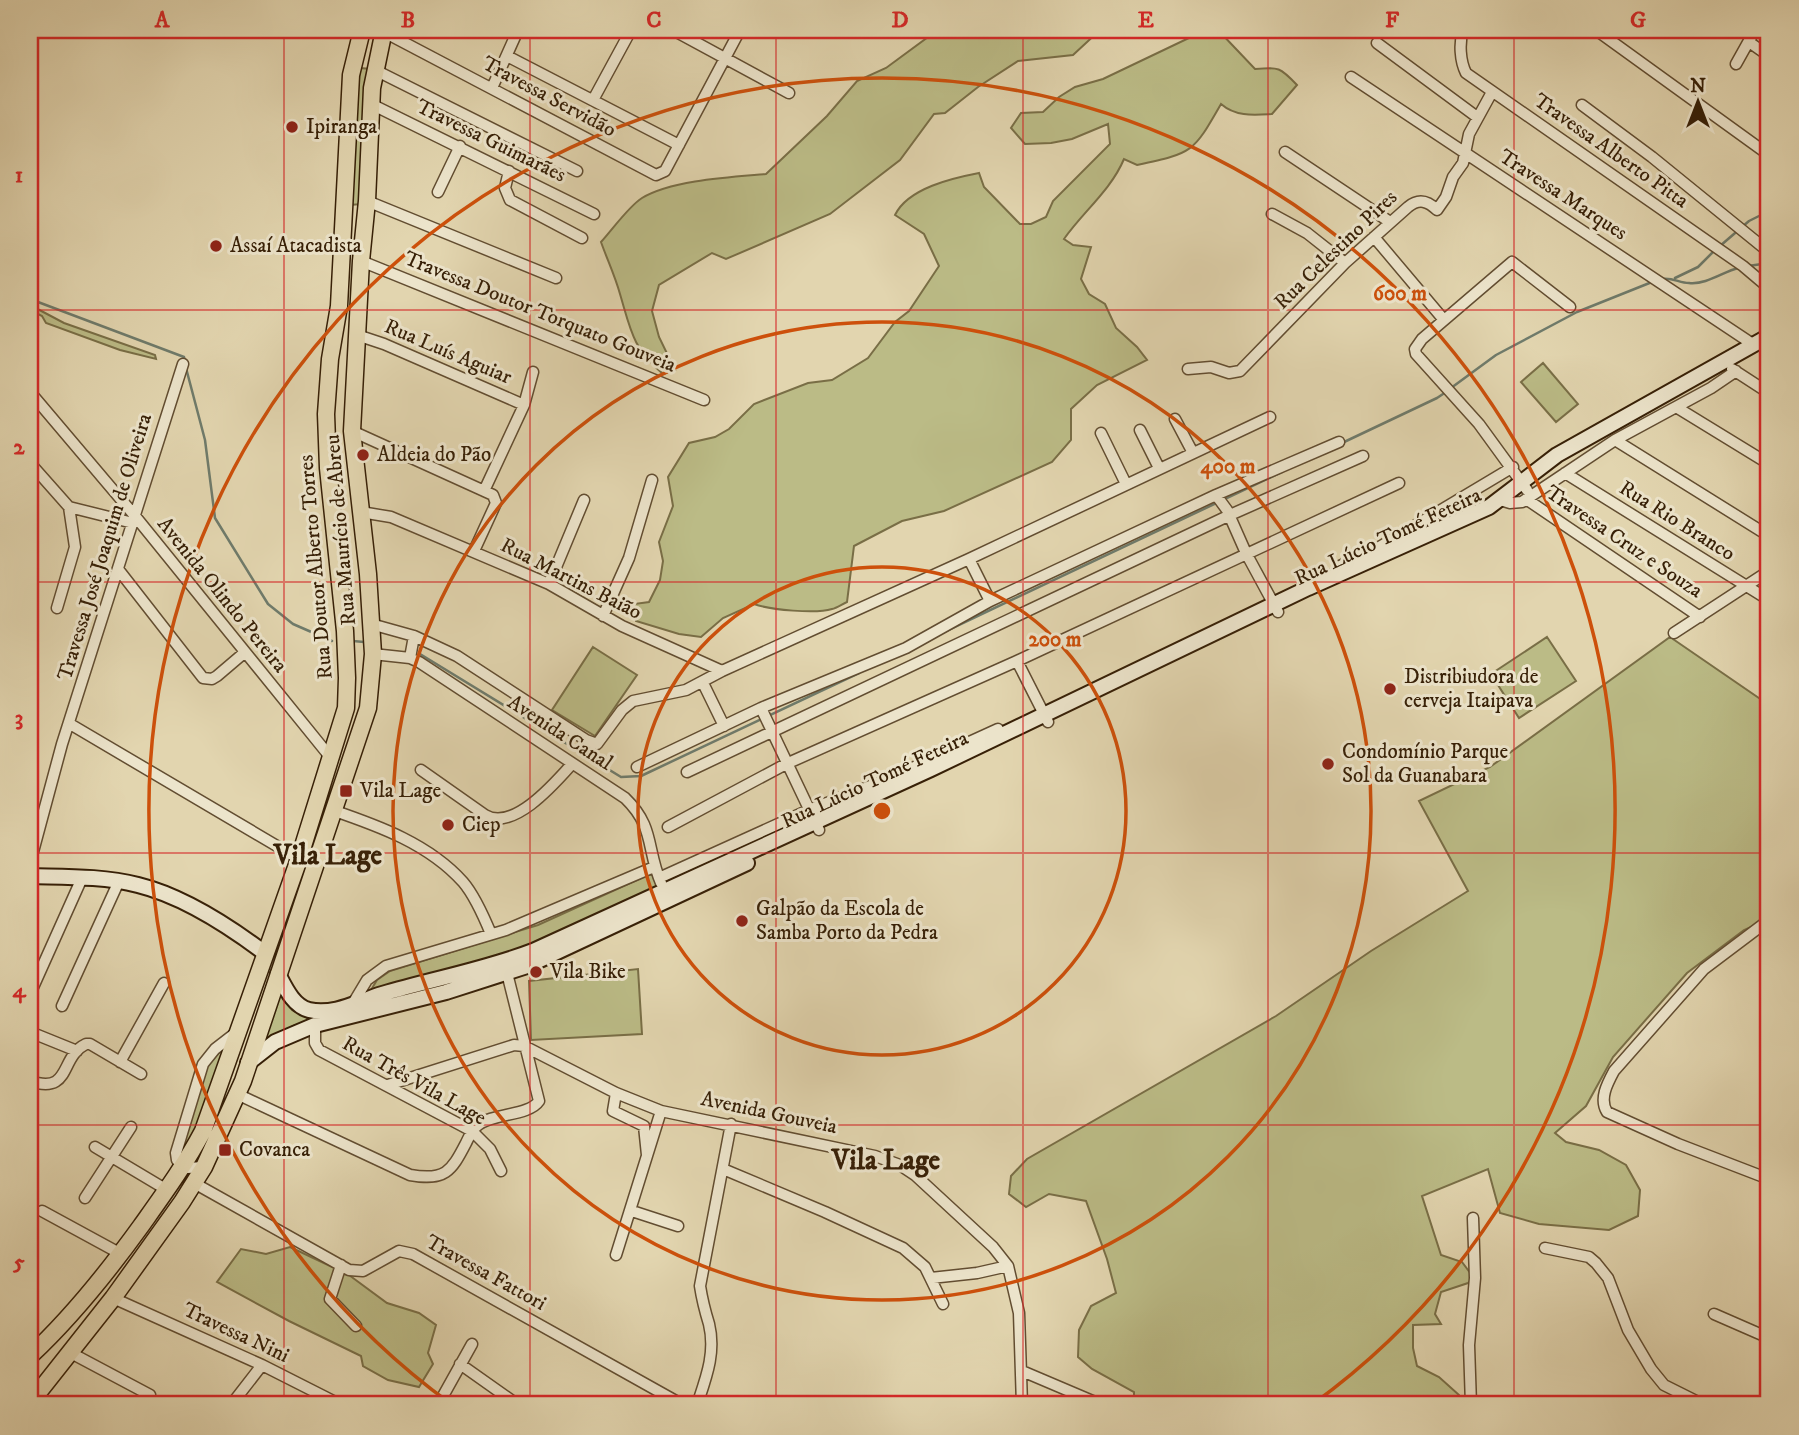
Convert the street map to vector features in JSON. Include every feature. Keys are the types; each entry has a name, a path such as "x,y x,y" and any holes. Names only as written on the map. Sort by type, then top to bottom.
{"main road":[{"name":"Rua Doutor Alberto Torres","path":"30,1356 63,1326 121,1254 184,1166 203,1131 267,954 345,713 345,631 328,467 326,414 332,343 337,319 349,97 353,63 362,30"},
{"name":"Rua Maurício de Abreu","path":"30,1404 113,1298 204,1167 237,1094 368,708 373,654 367,559 352,431 361,261 368,201 371,104 384,31"},
{"path":"332,343 338,336 357,334 353,327 347,328 337,319"},
{"name":"Rua Lúcio Tomé Feteira","path":"248,1063 287,1035 315,1024 446,992 506,967 814,820 1505,501 1525,490 1535,472 1557,455 1769,336"},
{"path":"338,564 349,551 358,552 367,559"},
{"path":"30,876 119,881 151,889 226,927 267,954"},
{"name":"Rua Lúcio Tomé Feteira","path":"278,974 293,999 303,1008 328,1011 381,994 506,967"}],"street":[{"path":"492,88 519,30"},
{"path":"593,100 631,30"},
{"path":"673,30 789,93"},
{"path":"507,55 679,145 740,30"},
{"name":"Travessa Alberto Pitta","path":"1464,30 1461,49 1466,73 1747,269 1769,288"},
{"path":"1596,30 1769,155"},
{"path":"1736,64 1755,30"},
{"name":"Travessa Servidão","path":"384,31 656,175 664,170 679,145"},
{"path":"1749,42 1769,56"},
{"path":"1377,43 1477,117"},
{"path":"375,70 577,172"},
{"name":"Travessa Marques","path":"1351,77 1754,345"},
{"name":"Rua Celestino Pires","path":"1188,369 1211,367 1229,373 1240,371 1345,263 1390,222 1415,202 1430,203 1437,210 1446,197 1452,177 1466,155 1469,134 1492,92"},
{"name":"Travessa Guimarães","path":"371,104 460,145 594,214"},
{"path":"1582,104 1769,252"},
{"path":"438,192 460,145"},
{"path":"1285,152 1390,222"},
{"path":"509,171 505,188 510,200 582,238"},
{"path":"368,201 556,278"},
{"path":"1272,214 1307,233 1345,263"},
{"path":"1374,237 1444,320"},
{"name":"Travessa Doutor Torquato Gouveia","path":"361,261 704,400"},
{"path":"1525,490 1513,467 1479,424 1416,354 1415,349 1422,339 1512,262 1570,307"},
{"name":"Rua Luís Aguiar","path":"357,334 524,405"},
{"path":"1723,363 1769,393"},
{"name":"Travessa José Joaquim de Oliveira","path":"30,863 70,724 183,364"},
{"name":"Rua Lúcio Tomé Feteira","path":"1525,490 1565,473 1615,440 1736,371"},
{"path":"484,491 524,405 533,372"},
{"name":"Avenida Olindo Pereira","path":"30,392 331,758"},
{"path":"1676,407 1769,464"},
{"path":"724,726 703,683 722,671 969,559 1270,416"},
{"path":"1175,419 1193,453"},
{"path":"1140,430 1159,468"},
{"path":"352,431 484,491 496,499 474,551"},
{"path":"1101,433 1126,484"},
{"path":"1615,440 1769,536"},
{"path":"687,772 766,720 990,601 1339,442"},
{"path":"637,767 724,726 766,720 1228,512 1363,456"},
{"path":"30,463 69,507 74,533 75,553 57,608"},
{"path":"1218,497 1275,606 1513,467"},
{"name":"Rua Rio Branco","path":"1565,473 1769,600"},
{"path":"603,615 629,558 652,480"},
{"path":"668,827 786,764 1017,661 1399,483"},
{"name":"Travessa Cruz e Souza","path":"1525,490 1700,617"},
{"path":"549,584 584,500"},
{"path":"69,507 134,520"},
{"name":"Rua Martins Baião","path":"361,512 391,517 549,584 651,641 722,671"},
{"path":"969,559 990,601"},
{"path":"118,569 202,678 212,679 244,653"},
{"path":"1674,633 1769,572"},
{"name":"Avenida Canal","path":"371,624 414,636 457,656 591,743 599,743 622,710 634,701 687,690 703,683"},
{"path":"410,658 414,636"},
{"name":"Avenida Canal","path":"373,654 410,658 625,799 638,810 643,819 654,867 664,890"},
{"path":"1017,661 1044,715"},
{"path":"766,720 814,820"},
{"path":"70,724 299,859"},
{"path":"421,770 485,816 499,820 537,800 572,764"},
{"path":"332,810 368,822 433,856 464,883 491,934"},
{"path":"352,1005 367,980 386,966 542,916 654,867"},
{"path":"30,994 82,878"},
{"path":"62,1006 119,881"},
{"path":"1769,920 1695,978 1614,1071 1603,1102 1607,1112 1643,1129 1769,1179"},
{"path":"237,1094 410,1175 432,1178 446,1172 456,1162 472,1131 480,1123 531,1108 539,1101 506,967"},
{"path":"120,1062 164,983"},
{"name":"Rua Três Vila Lage","path":"315,1024 315,1043 319,1050 472,1131 490,1149 501,1171"},
{"path":"204,1167 192,1169 184,1166 177,1160 176,1153 202,1065 215,1049 240,1029"},
{"path":"30,1032 77,1051"},
{"path":"30,1082 44,1086 54,1084 77,1051 83,1045 90,1044 141,1074"},
{"path":"388,1085 514,1045 524,1046"},
{"name":"Avenida Gouveia","path":"524,1046 616,1093 661,1111 875,1156 900,1165 915,1175 985,1239 1008,1266 1019,1313 1022,1405"},
{"path":"616,1093 613,1111 644,1126 648,1158"},
{"path":"616,1255 632,1211 661,1111"},
{"path":"697,1405 712,1353 700,1286 731,1124"},
{"path":"85,1198 131,1127"},
{"path":"95,1147 167,1190"},
{"path":"723,1169 889,1240 917,1258 931,1278 943,1304"},
{"name":"Travessa Fattori","path":"194,1183 349,1270 363,1271 393,1252 405,1251 493,1297 562,1339 683,1405"},
{"path":"42,1211 121,1254"},
{"path":"632,1211 678,1226"},
{"path":"1471,1405 1469,1345 1475,1278 1473,1218"},
{"path":"1545,1248 1589,1257 1596,1263 1608,1278 1631,1337 1651,1369 1664,1385 1704,1405"},
{"path":"341,1265 330,1299 356,1326"},
{"path":"931,1278 977,1273 1008,1266"},
{"name":"Travessa Nini","path":"113,1298 262,1365 324,1401 341,1405"},
{"path":"1714,1314 1769,1338"},
{"path":"438,1405 472,1343"},
{"path":"71,1353 150,1395"},
{"path":"460,1364 518,1405"},
{"path":"231,1405 262,1365"},
{"path":"1021,1371 1102,1405"}],"green space":[{"path":"932,30 1100,30 1073,55 1018,61 945,113 934,114 900,160 830,214 726,259 712,253 659,285 652,311 659,337 675,370 663,374 634,338 601,242 632,207 655,192 702,180 766,174 827,116 857,81 886,68 928,37"},
{"path":"1218,30 1255,69 1279,69 1297,85 1272,114 1239,113 1221,104 1197,142 1181,153 1137,165 1124,159 1104,191 1064,239 1073,245 1091,247 1081,279 1089,294 1105,304 1116,328 1147,360 1097,385 1071,409 1071,440 1052,462 944,511 902,521 854,546 847,602 834,608 793,611 754,604 723,618 701,637 679,634 636,621 634,604 649,602 660,580 663,561 659,542 673,506 668,477 689,443 715,437 729,429 754,404 808,383 832,380 868,358 895,322 909,311 939,266 924,234 895,215 901,206 920,191 979,173 984,187 1020,224 1031,224 1046,217 1053,201 1110,144 1108,124 1072,139 1025,144 1011,128 1021,113 1043,112 1075,87 1103,79 1193,36"},
{"path":"360,68 371,69 364,204 348,205"},
{"path":"30,305 64,323 155,355 156,359 120,350 46,323 42,316 30,310"},
{"path":"1543,363 1578,404 1556,422 1521,382"},
{"path":"1547,637 1576,681 1519,718 1491,674"},
{"path":"1670,637 1769,705 1769,919 1744,930 1687,973 1613,1057 1586,1106 1555,1133 1566,1142 1599,1150 1626,1165 1640,1190 1638,1216 1609,1230 1539,1224 1500,1213 1488,1169 1422,1196 1441,1255 1462,1262 1474,1278 1468,1283 1441,1292 1435,1314 1441,1324 1413,1325 1413,1348 1417,1366 1439,1377 1459,1395 1461,1405 1134,1404 1134,1392 1092,1369 1078,1357 1079,1330 1091,1306 1116,1293 1086,1201 1049,1194 1026,1207 1009,1194 1011,1176 1027,1159 1276,1016 1371,951 1468,891 1419,801 1490,767"},
{"path":"593,647 637,675 595,736 552,710"},
{"path":"650,874 659,886 501,959 371,990 377,980 390,971 538,925"},
{"path":"638,969 642,1034 531,1040 529,981"},
{"path":"280,993 292,1010 312,1020 293,1026 262,1045"},
{"path":"226,1048 206,1109 181,1152 207,1066"},
{"path":"290,1247 349,1275 387,1303 419,1313 436,1325 428,1353 433,1364 419,1387 388,1380 363,1366 361,1356 217,1282 241,1249 266,1254"}],"waterway":[{"path":"1720,246 1749,221 1769,211"},
{"path":"1675,278 1698,267 1715,250"},
{"path":"1748,266 1769,263"},
{"path":"1661,279 1695,283 1738,268"},
{"path":"1451,388 1496,355 1577,312 1652,282"},
{"path":"30,299 184,357 185,361"},
{"path":"186,368 205,440 215,518 268,604 293,624 332,641"},
{"path":"1342,443 1446,392"},
{"path":"944,632 1282,472"},
{"path":"353,641 364,642"},
{"path":"420,654 621,777 641,776 859,673"}],"place":[{"name":"Ipiranga","path":"292,127"},
{"name":"Assaí Atacadista","path":"216,246"},
{"name":"Aldeia do Pão","path":"363,455"},
{"name":"Distribiudora de cerveja Itaipava","path":"1390,689"},
{"name":"Condomínio Parque Sol da Guanabara","path":"1328,764"},
{"name":"Vila Lage","path":"346,791"},
{"name":"Ciep","path":"448,825"},
{"name":"Galpão da Escola de Samba Porto da Pedra","path":"742,921"},
{"name":"Vila Bike","path":"536,972"},
{"name":"Covanca","path":"225,1150"}],"district":[{"name":"Vila Lage","path":"328,855"},
{"name":"Vila Lage","path":"886,1160"}]}
